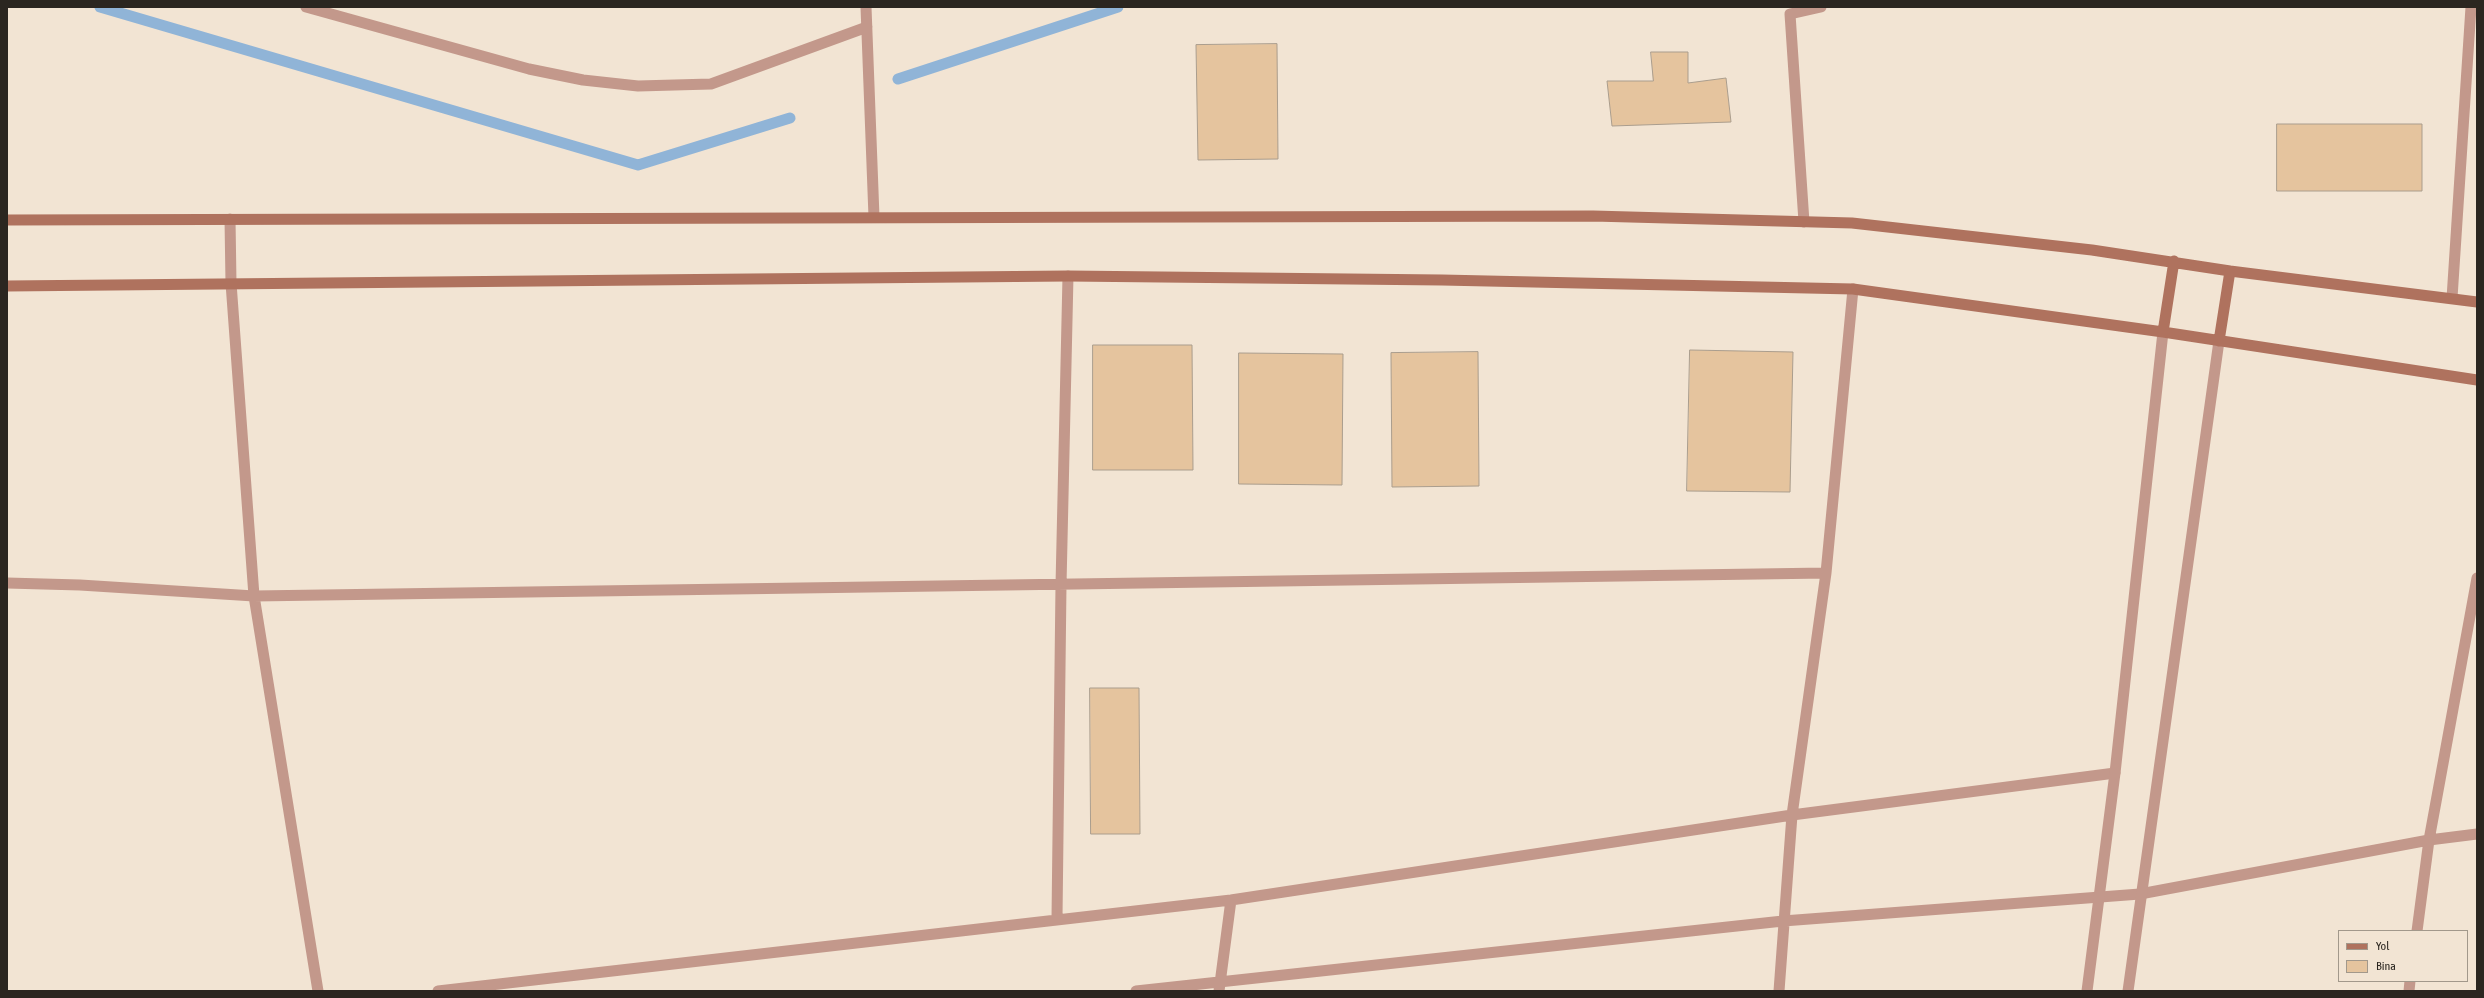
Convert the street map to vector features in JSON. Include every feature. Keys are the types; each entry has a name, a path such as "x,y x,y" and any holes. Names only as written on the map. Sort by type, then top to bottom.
{"main road":[{"path":"7,220 1593,216 1804,222 1860,224 2092,250 2174,261 2230,271 2477,302"},
{"path":"2163,332 2174,261"},
{"path":"2219,341 2230,271"},
{"path":"7,286 1068,276 1442,280 1853,289 2163,332 2477,380"}],"street":[{"path":"306,7 529,69 583,80 638,86 711,84 867,27"},
{"path":"866,7 874,217"},
{"path":"1804,222 1790,14 1821,7"},
{"path":"2452,298 2471,7"},
{"path":"230,219 231,283 254,596 318,991"},
{"path":"1057,918 1061,585 1068,276"},
{"path":"1779,991 1792,815 1826,573 1853,289"},
{"path":"2087,991 2115,773 2163,332"},
{"path":"2128,991 2140,894 2219,341"},
{"path":"7,583 80,585 254,596 1826,573"},
{"path":"2417,930 2429,840 2477,578"},
{"path":"438,991 1057,918 1231,900 1792,815 2115,773"},
{"path":"1136,991 1219,986 1783,921 2140,894 2429,840 2477,834"},
{"path":"1219,986 1231,900"}],"building":[{"path":"1277,44 1278,159 1198,160 1196,45"},
{"path":"1651,52 1688,52 1688,83 1726,78 1731,122 1612,126 1607,81 1653,81"},
{"path":"2277,124 2422,124 2422,191 2277,191"},
{"path":"1093,345 1192,345 1193,470 1093,470"},
{"path":"1690,350 1793,352 1790,492 1687,491"},
{"path":"1478,352 1479,486 1392,487 1391,353"},
{"path":"1239,353 1343,354 1342,485 1239,484"},
{"path":"1090,688 1139,688 1140,834 1091,834"}],"waterway":[{"path":"100,7 638,165 790,118"},
{"path":"898,79 1118,7"}]}
